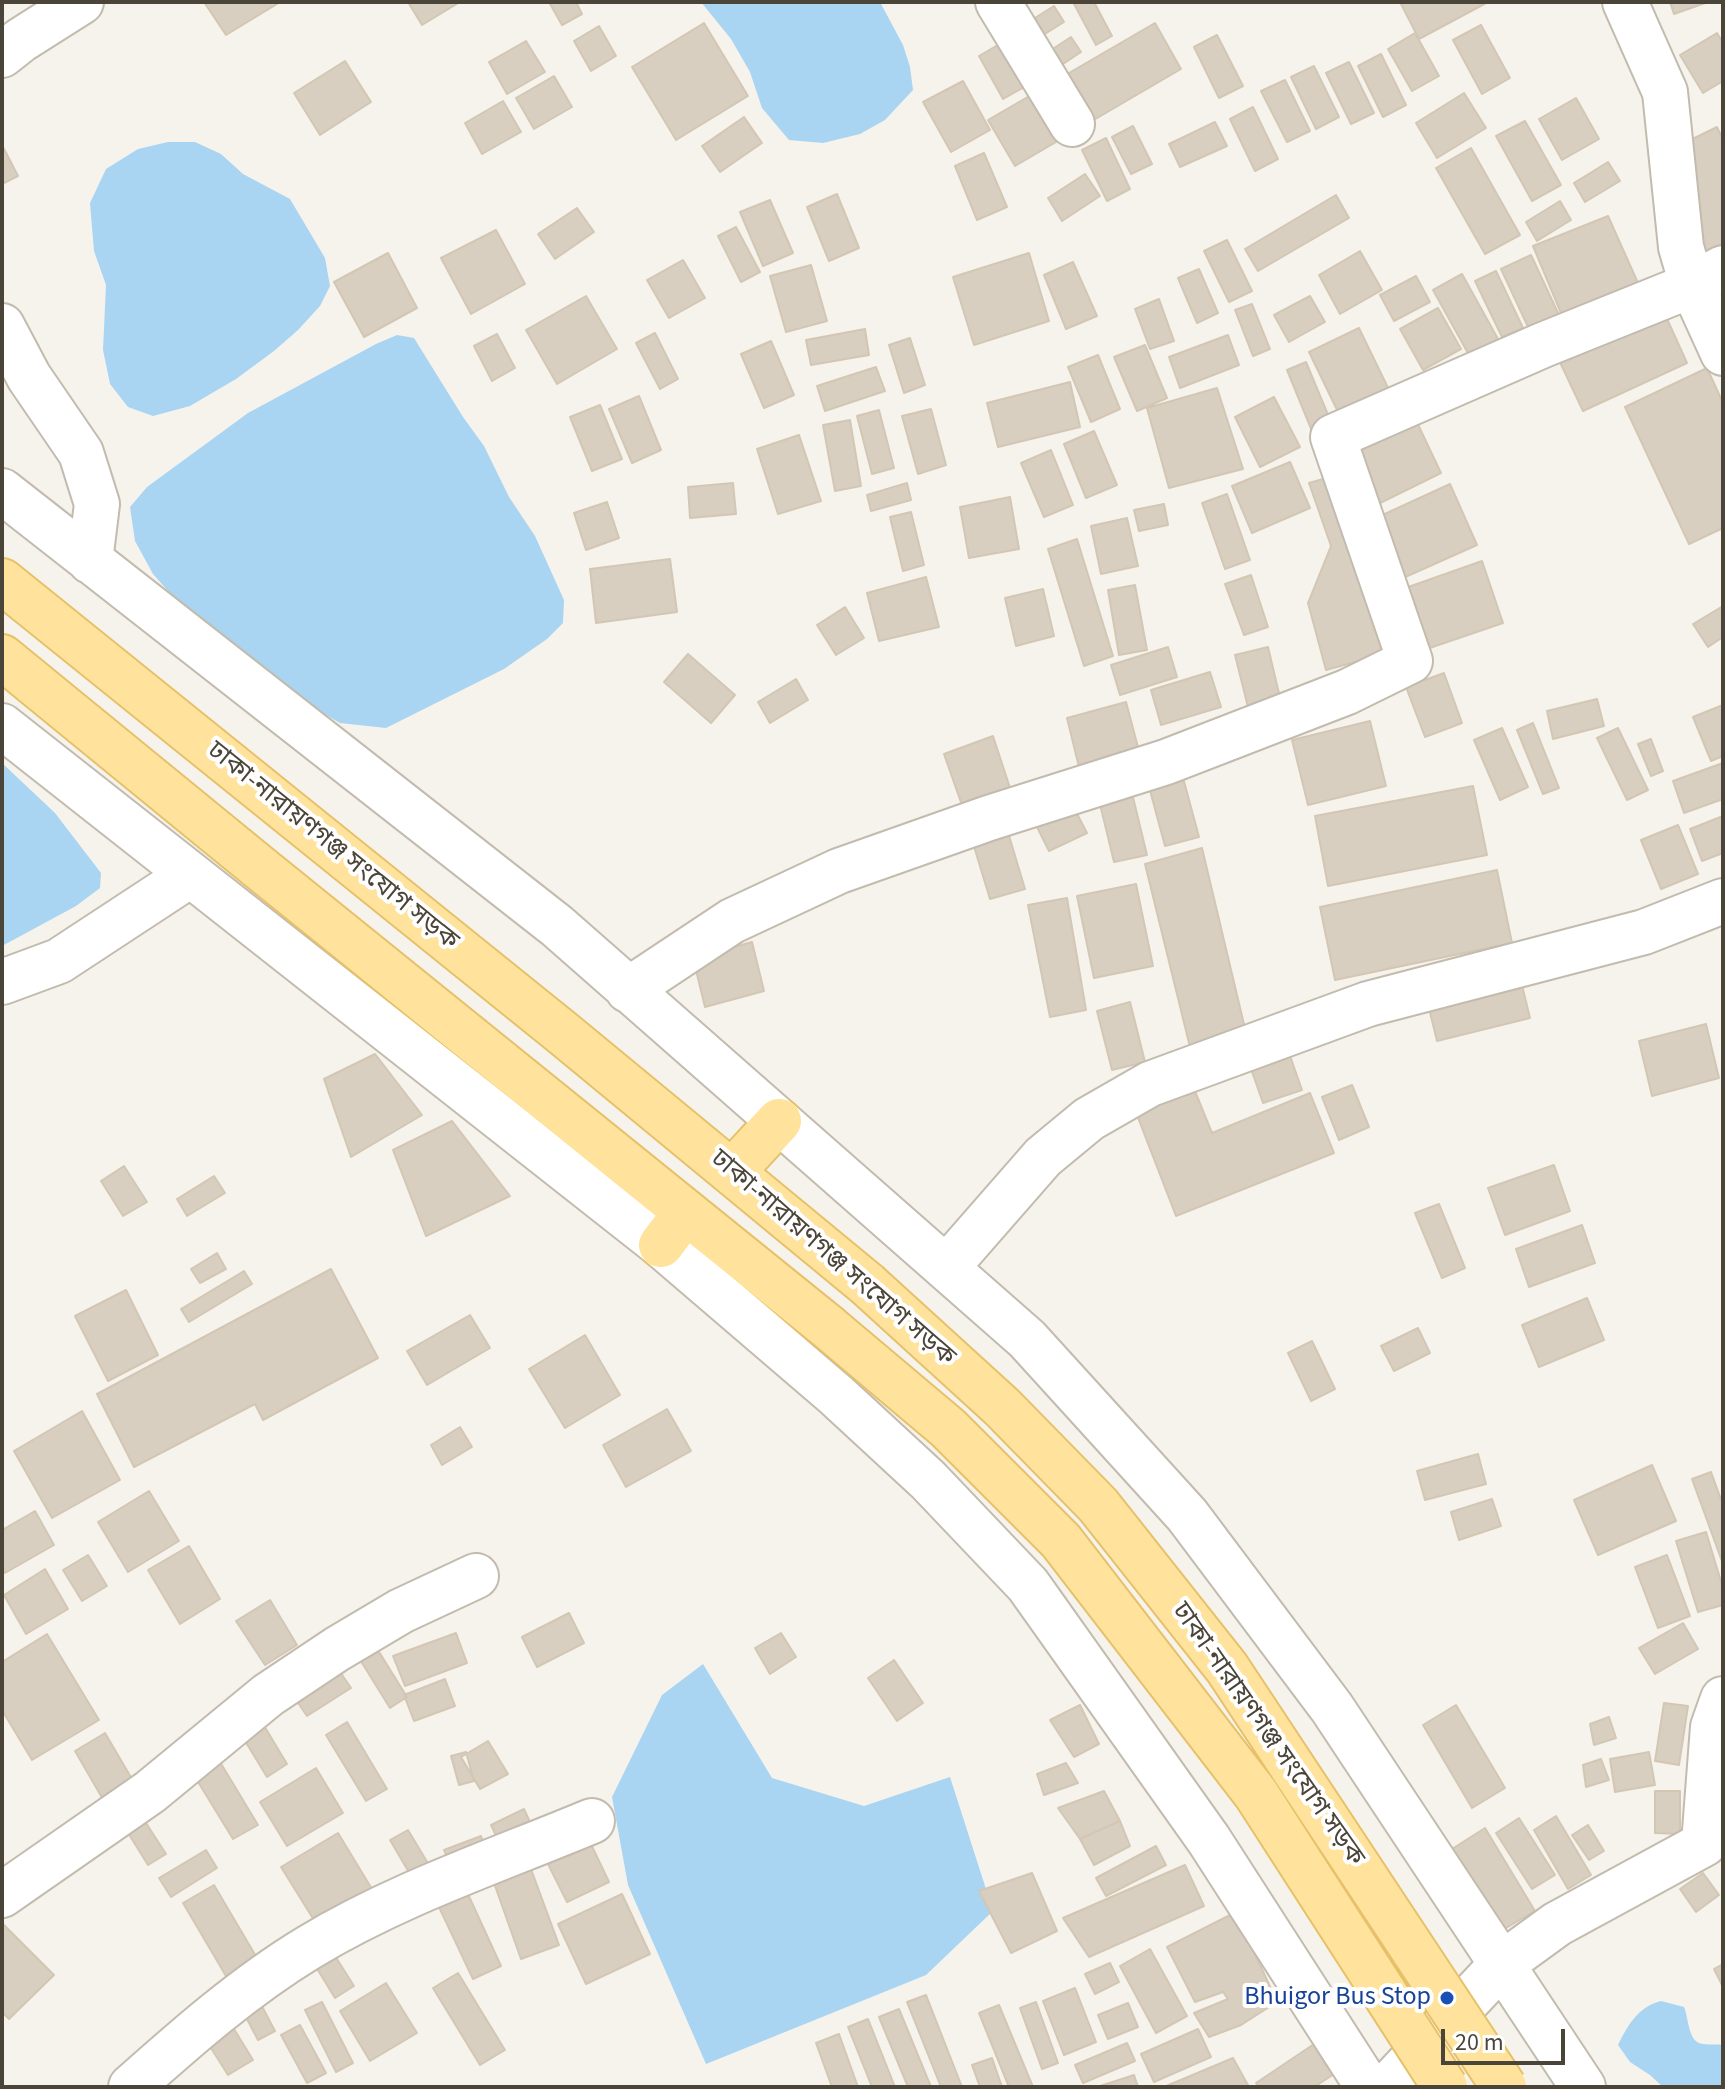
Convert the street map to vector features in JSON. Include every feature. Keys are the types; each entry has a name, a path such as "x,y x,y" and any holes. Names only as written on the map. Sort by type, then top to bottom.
{"main road":[{"name":"ঢাকা-নারায়ণগঞ্জ সংযোগ সড়ক","path":"2,581 732,1172 867,1284 1002,1407 1098,1505 1227,1668 1504,2087"},
{"name":"ঢাকা-নারায়ণগঞ্জ সংযোগ সড়ক","path":"2,657 272,878 674,1229 827,1326 948,1428 1061,1541 1256,1794 1445,2087"},
{"path":"732,1172 779,1121"}],"street":[{"path":"2,55 81,2"},
{"path":"998,2 1072,124"},
{"path":"1625,2 1665,92 1681,247 1708,276 1723,353"},
{"path":"628,990 732,921 839,871 989,818 1166,762 1347,692 1410,661 1333,437 1708,276"},
{"path":"2,326 29,377 81,453 97,504 90,561"},
{"path":"2,491 557,926 1027,1339 1187,1515 1332,1708 1583,2087"},
{"path":"2,726 190,875 674,1229 836,1395 928,1480 1028,1585 1209,1840 1368,2087"},
{"path":"2,982 59,961 190,875"},
{"path":"946,1268 1043,1157 1089,1119 1150,1084 1368,1004 1644,932 1723,901"},
{"path":"2,1895 150,1792 268,1695 401,1611 476,1576"},
{"path":"1387,2087 1502,1964 1557,1924 1713,1859 1713,1727 1723,1699"},
{"path":"131,2087 185,2038 240,1995 309,1948 438,1882 592,1821"}],"water":[{"path":"701,2 880,2 903,45 913,90 885,120 860,134 823,143 789,140 762,108 750,72 731,39"},
{"path":"168,142 195,142 221,154 243,174 290,199 325,258 330,286 320,306 298,330 236,379 190,406 153,416 128,407 110,384 103,350 106,285 94,251 90,203 106,169 138,149"},
{"path":"397,335 414,338 484,446 509,497 535,536 564,600 563,623 547,639 504,669 386,728 340,723 282,689 192,618 153,574 135,541 130,507 147,487 248,413"},
{"path":"2,763 55,813 101,873 100,888 76,906 2,946"},
{"path":"703,1664 772,1778 864,1806 950,1777 993,1911 926,1975 706,2064 628,1885 612,1797 662,1695"},
{"path":"1661,2001 1684,2007 1692,2035 1698,2043 1723,2045 1723,2087 1663,2087 1630,2062 1618,2045 1640,2012"}],"building":[{"path":"204,2 275,2 277,4 226,35"},
{"path":"408,2 460,2 422,25"},
{"path":"549,2 576,2 582,14 562,25"},
{"path":"1073,2 1094,2 1112,36 1096,45"},
{"path":"1400,2 1488,2 1419,39"},
{"path":"1670,2 1708,2 1674,14"},
{"path":"1054,6 1064,22 1040,37 1030,21"},
{"path":"704,23 748,96 676,140 632,67"},
{"path":"1155,23 1181,69 1015,166 988,120"},
{"path":"1481,25 1510,78 1482,94 1453,40"},
{"path":"599,26 616,56 591,71 574,41"},
{"path":"1415,33 1439,76 1412,91 1388,49"},
{"path":"1717,33 1723,43 1723,81 1703,93 1680,55"},
{"path":"1217,35 1243,86 1219,98 1194,47"},
{"path":"1071,37 1081,52 1057,68 1048,52"},
{"path":"526,41 545,72 507,94 489,62"},
{"path":"1003,42 1028,85 1003,99 979,56"},
{"path":"1381,54 1406,105 1383,117 1358,66"},
{"path":"345,61 371,102 320,135 294,93"},
{"path":"1349,62 1374,113 1351,124 1326,73"},
{"path":"1314,66 1339,117 1316,129 1291,77"},
{"path":"554,76 572,107 534,129 516,98"},
{"path":"1285,80 1310,131 1287,142 1261,91"},
{"path":"963,81 990,130 951,152 923,102"},
{"path":"1464,93 1486,128 1437,158 1416,123"},
{"path":"1576,98 1599,139 1562,160 1539,119"},
{"path":"503,101 521,132 482,154 465,123"},
{"path":"1253,107 1278,159 1255,171 1230,119"},
{"path":"744,117 762,143 720,172 702,146"},
{"path":"1525,121 1561,185 1532,201 1496,136"},
{"path":"1215,122 1227,146 1180,167 1169,144"},
{"path":"1133,126 1152,164 1131,174 1112,137"},
{"path":"1717,127 1723,140 1723,247 1698,261 1674,148"},
{"path":"1106,138 1130,189 1107,201 1082,150"},
{"path":"2,145 18,176 2,184"},
{"path":"1471,148 1520,235 1485,254 1436,168"},
{"path":"984,153 1007,207 977,220 955,166"},
{"path":"1608,162 1620,181 1585,202 1574,183"},
{"path":"1085,174 1100,196 1062,221 1048,198"},
{"path":"837,194 859,248 829,261 807,207"},
{"path":"1336,195 1349,218 1258,271 1245,249"},
{"path":"770,200 793,253 763,266 740,212"},
{"path":"1560,201 1571,220 1537,241 1526,222"},
{"path":"577,208 594,232 555,259 538,234"},
{"path":"1608,216 1638,283 1566,325 1533,246"},
{"path":"736,227 760,272 741,282 718,236"},
{"path":"496,230 525,284 471,314 441,258"},
{"path":"1227,240 1252,291 1229,302 1204,251"},
{"path":"1360,251 1382,290 1340,314 1319,275"},
{"path":"388,253 417,308 364,337 334,282"},
{"path":"1029,253 1049,321 974,345 953,277"},
{"path":"1531,255 1559,315 1529,329 1501,269"},
{"path":"683,260 705,298 669,318 647,280"},
{"path":"1073,262 1097,316 1066,329 1044,275"},
{"path":"811,265 827,321 786,332 770,276"},
{"path":"1199,269 1218,313 1197,323 1178,278"},
{"path":"1496,271 1523,328 1502,337 1475,281"},
{"path":"1462,274 1498,339 1469,355 1433,290"},
{"path":"1416,276 1430,302 1394,321 1380,295"},
{"path":"586,296 617,349 557,384 526,330"},
{"path":"1310,296 1325,322 1289,342 1274,315"},
{"path":"1159,299 1174,341 1150,349 1135,309"},
{"path":"1252,304 1270,349 1253,356 1235,310"},
{"path":"1438,308 1461,349 1423,370 1400,329"},
{"path":"1663,310 1687,363 1583,411 1558,358"},
{"path":"1359,328 1390,392 1340,416 1309,352"},
{"path":"865,329 869,355 811,365 806,340"},
{"path":"655,333 678,379 660,389 636,343"},
{"path":"497,334 515,368 492,381 474,346"},
{"path":"1228,335 1239,365 1180,388 1169,357"},
{"path":"910,338 925,385 904,393 889,345"},
{"path":"771,341 794,395 764,408 741,354"},
{"path":"1145,345 1167,398 1137,411 1114,357"},
{"path":"1098,355 1120,409 1091,422 1068,367"},
{"path":"1306,362 1331,422 1312,431 1287,370"},
{"path":"876,367 885,391 825,411 817,386"},
{"path":"1707,368 1723,403 1723,528 1689,544 1625,407"},
{"path":"1070,382 1080,427 998,447 987,403"},
{"path":"1217,388 1243,469 1169,488 1147,408"},
{"path":"639,396 661,450 632,463 609,409"},
{"path":"1274,397 1300,447 1260,467 1235,417"},
{"path":"600,405 622,459 592,471 570,417"},
{"path":"931,409 946,465 918,474 902,416"},
{"path":"879,410 894,468 872,474 857,416"},
{"path":"1414,416 1441,473 1374,506 1345,449"},
{"path":"850,420 861,486 835,491 823,425"},
{"path":"1094,431 1117,485 1086,498 1064,444"},
{"path":"799,435 821,501 778,514 757,449"},
{"path":"1051,450 1073,505 1044,517 1021,463"},
{"path":"1290,462 1310,508 1252,533 1232,486"},
{"path":"1337,475 1388,653 1326,670 1308,603 1331,546 1309,483"},
{"path":"733,483 736,514 690,518 688,487"},
{"path":"907,483 911,500 871,511 867,495"},
{"path":"1450,484 1477,545 1403,578 1376,518"},
{"path":"1227,494 1250,560 1225,569 1202,503"},
{"path":"1010,497 1019,549 969,558 960,507"},
{"path":"607,502 619,538 586,550 574,513"},
{"path":"1164,504 1168,525 1139,531 1134,510"},
{"path":"911,512 924,565 903,571 890,517"},
{"path":"1127,518 1138,566 1101,574 1091,526"},
{"path":"1077,539 1113,656 1084,666 1048,549"},
{"path":"670,559 677,612 596,623 590,569"},
{"path":"1482,561 1503,623 1418,652 1397,591"},
{"path":"1251,575 1268,627 1244,635 1225,584"},
{"path":"926,577 939,627 879,641 867,593"},
{"path":"1135,585 1147,650 1119,655 1108,590"},
{"path":"1043,589 1054,636 1016,646 1005,598"},
{"path":"1723,606 1723,637 1708,647 1693,624"},
{"path":"845,607 864,638 836,655 817,625"},
{"path":"1168,647 1177,677 1120,695 1111,665"},
{"path":"1268,647 1282,706 1250,715 1235,655"},
{"path":"688,654 735,695 711,723 664,682"},
{"path":"1210,672 1221,707 1161,725 1151,690"},
{"path":"1444,673 1462,723 1425,737 1406,687"},
{"path":"796,679 808,700 770,723 758,702"},
{"path":"1597,699 1604,726 1553,739 1547,711"},
{"path":"1126,702 1139,751 1079,767 1067,718"},
{"path":"1723,705 1723,756 1711,761 1693,717"},
{"path":"1370,721 1386,786 1308,805 1292,740"},
{"path":"1533,723 1559,788 1543,794 1517,730"},
{"path":"1502,728 1528,787 1500,800 1474,740"},
{"path":"1618,728 1648,790 1627,800 1597,738"},
{"path":"993,736 1012,794 964,811 944,754"},
{"path":"1651,739 1663,771 1651,776 1638,744"},
{"path":"1723,763 1723,799 1684,813 1673,781"},
{"path":"1182,774 1199,837 1165,846 1148,783"},
{"path":"1473,786 1487,855 1328,886 1315,816"},
{"path":"1131,789 1147,855 1114,862 1098,796"},
{"path":"1074,808 1087,833 1049,851 1037,827"},
{"path":"1723,816 1723,853 1702,861 1690,829"},
{"path":"1004,819 1025,889 990,899 969,830"},
{"path":"1678,825 1698,874 1661,889 1641,840"},
{"path":"1202,848 1247,1037 1191,1051 1145,864"},
{"path":"1497,870 1512,943 1335,980 1320,907"},
{"path":"1136,884 1153,966 1094,978 1077,896"},
{"path":"1067,898 1086,1010 1050,1017 1028,905"},
{"path":"752,942 764,991 705,1007 693,958"},
{"path":"1520,977 1530,1018 1437,1041 1427,1000"},
{"path":"1130,1002 1145,1062 1112,1070 1097,1011"},
{"path":"1706,1024 1719,1078 1652,1096 1639,1041"},
{"path":"1289,1053 1302,1090 1263,1103 1250,1066"},
{"path":"375,1054 422,1115 351,1157 324,1079"},
{"path":"1188,1074 1212,1133 1310,1093 1334,1153 1176,1216 1130,1097"},
{"path":"1352,1085 1369,1127 1339,1140 1322,1097"},
{"path":"452,1121 510,1196 426,1236 393,1150"},
{"path":"1554,1165 1570,1211 1505,1235 1488,1188"},
{"path":"124,1166 147,1202 123,1216 101,1181"},
{"path":"214,1176 225,1193 187,1216 177,1199"},
{"path":"1439,1204 1465,1268 1442,1278 1415,1213"},
{"path":"1582,1225 1595,1263 1529,1287 1516,1249"},
{"path":"217,1253 226,1269 200,1283 191,1269"},
{"path":"331,1269 378,1358 263,1420 255,1404 134,1467 97,1394"},
{"path":"244,1271 252,1284 189,1322 181,1309"},
{"path":"126,1290 158,1355 108,1381 75,1316"},
{"path":"1587,1298 1604,1340 1539,1367 1522,1325"},
{"path":"470,1315 490,1348 427,1385 407,1351"},
{"path":"1418,1328 1430,1353 1394,1371 1381,1346"},
{"path":"585,1335 620,1395 565,1428 529,1369"},
{"path":"1312,1341 1335,1389 1311,1401 1288,1353"},
{"path":"667,1409 691,1451 626,1487 603,1445"},
{"path":"82,1411 120,1480 52,1518 14,1451"},
{"path":"460,1427 472,1447 442,1465 431,1445"},
{"path":"1478,1454 1486,1484 1425,1500 1417,1471"},
{"path":"1652,1465 1676,1521 1598,1555 1574,1500"},
{"path":"1711,1472 1723,1505 1723,1564 1692,1479"},
{"path":"149,1491 179,1541 128,1572 98,1522"},
{"path":"1492,1499 1501,1526 1459,1540 1451,1512"},
{"path":"35,1511 54,1545 5,1573 2,1568 2,1530"},
{"path":"1706,1532 1723,1588 1723,1605 1698,1612 1676,1541"},
{"path":"189,1546 220,1599 180,1624 148,1570"},
{"path":"88,1555 107,1586 82,1601 63,1570"},
{"path":"1667,1555 1690,1616 1658,1628 1635,1567"},
{"path":"45,1569 68,1609 26,1634 4,1595"},
{"path":"270,1600 297,1645 265,1665 236,1621"},
{"path":"569,1613 584,1643 537,1667 522,1637"},
{"path":"1683,1623 1698,1649 1655,1674 1639,1648"},
{"path":"456,1633 467,1663 405,1686 393,1656"},
{"path":"781,1633 796,1657 770,1674 755,1648"},
{"path":"47,1634 99,1720 32,1760 2,1710 2,1662"},
{"path":"376,1647 407,1697 390,1708 359,1658"},
{"path":"894,1660 923,1703 897,1721 868,1678"},
{"path":"336,1666 351,1688 307,1716 292,1694"},
{"path":"445,1679 455,1706 414,1721 404,1695"},
{"path":"1664,1703 1688,1706 1679,1765 1655,1761"},
{"path":"1080,1705 1099,1744 1074,1757 1050,1720"},
{"path":"1456,1705 1505,1788 1472,1808 1423,1725"},
{"path":"1609,1717 1616,1738 1594,1745 1590,1724"},
{"path":"347,1722 387,1789 366,1801 326,1735"},
{"path":"263,1724 287,1764 267,1777 242,1736"},
{"path":"105,1733 139,1791 108,1808 75,1751"},
{"path":"488,1741 508,1774 480,1789 461,1757"},
{"path":"466,1752 474,1781 459,1785 451,1756"},
{"path":"1649,1752 1655,1785 1615,1792 1610,1759"},
{"path":"217,1757 258,1825 233,1839 192,1772"},
{"path":"1601,1759 1609,1780 1586,1787 1583,1765"},
{"path":"1066,1763 1078,1783 1044,1795 1037,1774"},
{"path":"316,1768 343,1813 287,1846 260,1802"},
{"path":"1104,1791 1120,1821 1080,1839 1058,1808"},
{"path":"1655,1791 1680,1791 1680,1834 1655,1833"},
{"path":"137,1809 166,1854 148,1865 120,1820"},
{"path":"524,1809 535,1833 502,1848 491,1825"},
{"path":"1556,1816 1591,1875 1568,1889 1534,1830"},
{"path":"1519,1818 1555,1875 1532,1889 1496,1833"},
{"path":"1120,1821 1130,1846 1094,1865 1080,1839"},
{"path":"1588,1825 1604,1851 1589,1860 1572,1835"},
{"path":"1485,1828 1535,1911 1501,1931 1452,1849"},
{"path":"408,1830 435,1875 417,1886 390,1840"},
{"path":"338,1833 378,1899 322,1933 281,1867"},
{"path":"481,1836 488,1856 452,1870 444,1850"},
{"path":"589,1840 609,1882 567,1902 546,1860"},
{"path":"1156,1846 1166,1865 1106,1896 1096,1878"},
{"path":"206,1850 217,1868 171,1897 159,1878"},
{"path":"1185,1865 1204,1906 1089,1957 1063,1918"},
{"path":"531,1869 559,1945 521,1959 494,1883"},
{"path":"1032,1873 1057,1931 1011,1953 979,1891"},
{"path":"1703,1873 1719,1895 1696,1912 1680,1889"},
{"path":"214,1885 257,1958 226,1976 183,1903"},
{"path":"467,1892 501,1966 473,1979 438,1905"},
{"path":"622,1894 650,1954 586,1984 558,1924"},
{"path":"1236,1912 1277,2002 1241,2025 1209,2037 1194,2013 1228,1999 1223,1992 1195,2002 1167,1947"},
{"path":"2,1923 54,1975 9,2019 2,2012"},
{"path":"1150,1949 1187,2016 1156,2033 1120,1966"},
{"path":"335,1956 354,1986 335,1998 316,1967"},
{"path":"1110,1963 1119,1982 1095,1994 1085,1974"},
{"path":"1723,1964 1723,1987 1714,1969"},
{"path":"458,1973 505,2050 480,2065 433,1988"},
{"path":"386,1983 417,2033 370,2061 340,2011"},
{"path":"1075,1988 1096,2042 1064,2055 1043,2001"},
{"path":"256,1995 275,2031 258,2040 239,2004"},
{"path":"926,1995 962,2087 941,2087 907,2002"},
{"path":"322,2002 353,2063 336,2072 305,2010"},
{"path":"1036,2002 1058,2063 1042,2069 1020,2008"},
{"path":"1128,2003 1138,2027 1108,2039 1098,2015"},
{"path":"999,2005 1033,2087 1009,2087 979,2013"},
{"path":"899,2009 931,2087 908,2087 879,2017"},
{"path":"226,2016 253,2060 228,2075 201,2032"},
{"path":"868,2019 895,2087 872,2087 848,2027"},
{"path":"300,2025 326,2073 307,2083 281,2035"},
{"path":"1198,2029 1211,2057 1154,2082 1141,2054"},
{"path":"839,2034 858,2087 832,2087 816,2043"},
{"path":"1320,2040 1339,2071 1314,2087 1259,2087 1256,2083"},
{"path":"1127,2043 1135,2061 1083,2083 1075,2065"},
{"path":"992,2058 1002,2087 980,2087 972,2065"},
{"path":"1233,2058 1249,2087 1164,2087"},
{"path":"1134,2075 1138,2087 1097,2087"}],"place":[{"name":"Bhuigor Bus Stop","path":"1447,1998"}]}
